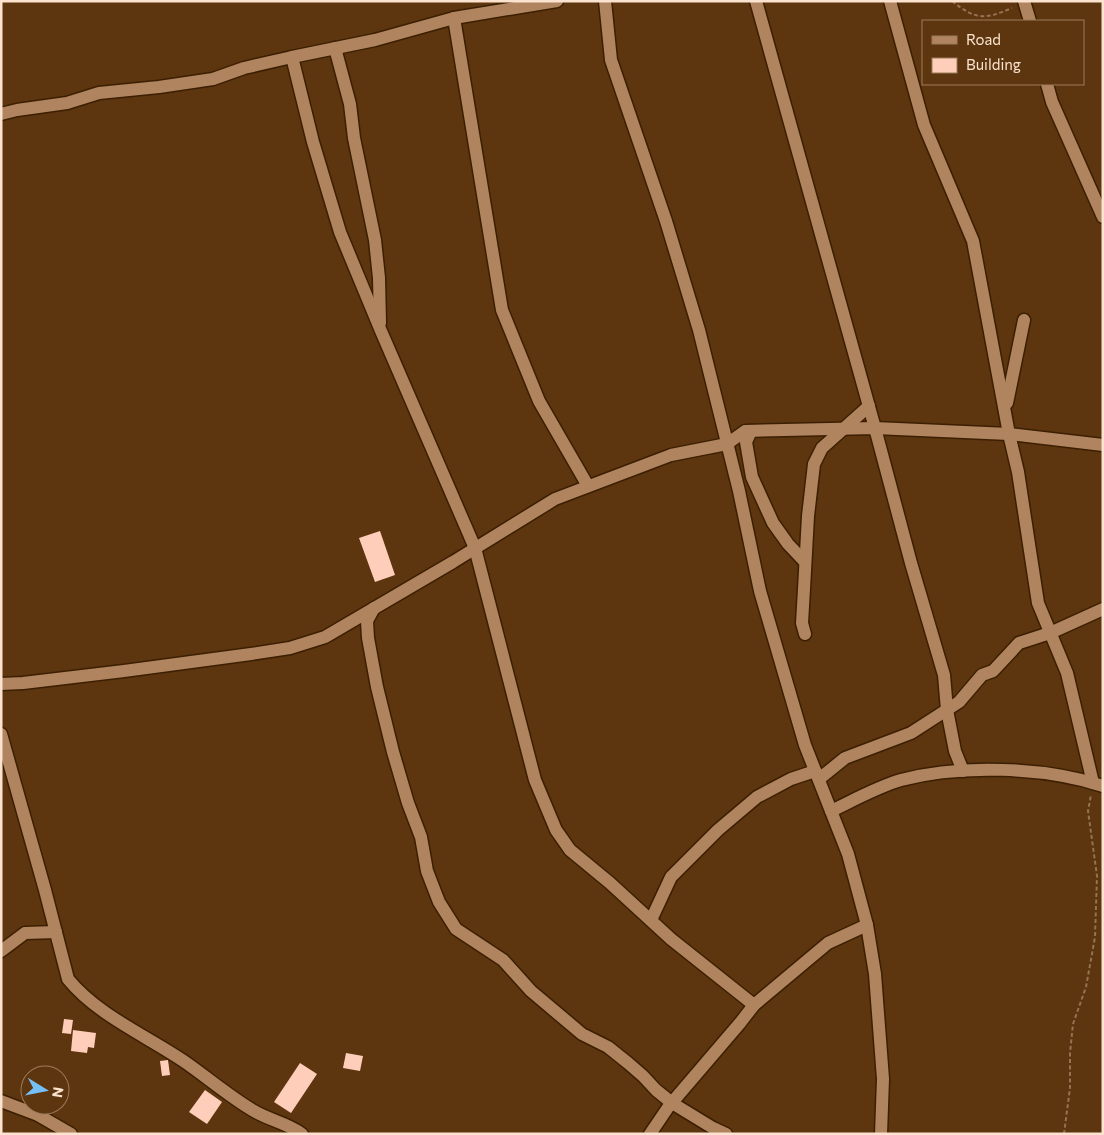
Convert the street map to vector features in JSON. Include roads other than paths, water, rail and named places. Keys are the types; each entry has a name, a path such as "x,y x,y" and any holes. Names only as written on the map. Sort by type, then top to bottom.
{"street":[{"path":"1,114 17,110 66,104 99,93 213,79 244,68 375,40 454,18 557,1"},
{"path":"605,1 611,60 666,221 698,330 740,491 760,592 805,745 848,854 867,925 875,974 882,1070 881,1134"},
{"path":"756,1 876,428 911,563 944,675 947,710 955,751 963,771"},
{"path":"831,810 900,780 929,774 997,771 1055,774 1098,784 1067,673 1038,603 1018,472 1009,434 973,241 924,125 890,1"},
{"path":"1024,1 1030,20"},
{"path":"454,18 502,310 539,401 588,486"},
{"path":"335,48 350,104 354,138 375,240 379,278 380,331"},
{"path":"292,57 313,142 340,232 380,331 475,548 535,780 556,830 570,850 610,883 671,939 754,1005"},
{"path":"1047,85 1052,102 1103,217"},
{"path":"1005,413 1012,371 1024,320"},
{"path":"805,634 802,622 814,464 822,448 869,406"},
{"path":"1,684 124,671 290,648 325,637 555,499 671,454 727,444 745,431 876,428 1009,434 1103,445"},
{"path":"751,431 746,442 752,477 773,522 788,544 806,562"},
{"path":"374,608 367,621 368,638 377,688 393,752 408,803 421,837 427,871 438,902 456,929 479,942 503,960 537,996 582,1034 608,1047 644,1076 656,1090 672,1103 726,1134"},
{"path":"651,920 671,877 718,830 757,797 791,779 817,775 845,758 911,733 959,702 982,676 993,671 1019,643 1050,633 1103,609"},
{"path":"1,734 68,978 77,990 123,1024 156,1043 254,1111 294,1128 302,1134"},
{"path":"650,1134 672,1103 754,1005 828,942 867,925"},
{"path":"1,951 25,933 56,932"},
{"path":"1,1101 38,1115 71,1134"}]}
